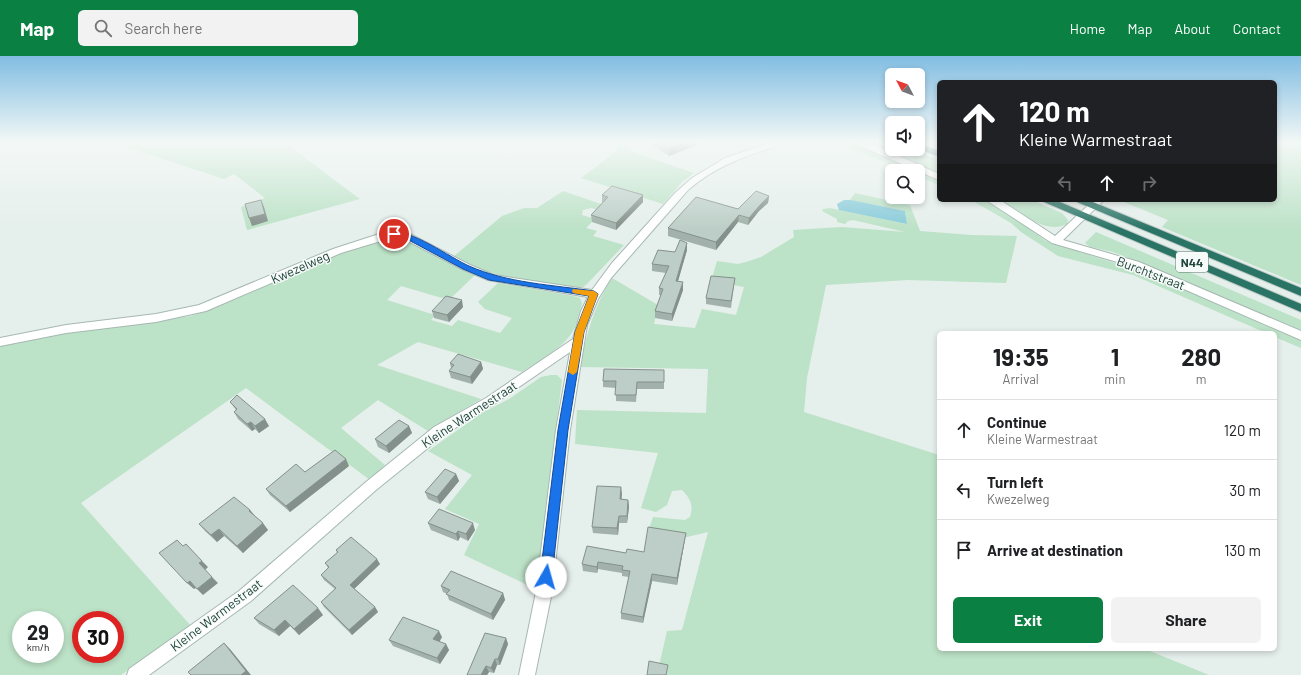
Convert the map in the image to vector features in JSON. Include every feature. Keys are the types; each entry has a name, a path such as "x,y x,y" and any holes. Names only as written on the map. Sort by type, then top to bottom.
{"highway":[{"name":"N44","path":"1052,202 1301,308"},
{"name":"N44","path":"1097,203 1301,292"}],"street":[{"path":"527,675 544,592 563,430 579,332 594,294 602,281 694,179 706,172"},
{"path":"927,172 937,176"},
{"path":"994,202 1009,209 1044,235 1056,241 1097,203"},
{"name":"Kwezelweg","path":"0,342 66,329 156,318 202,308 337,251 376,238 394,234 402,234 466,267 492,278 594,294"},
{"name":"Burchtstraat","path":"1056,241 1135,264 1301,336"},
{"name":"Kleine Warmestraat","path":"135,675 245,596 370,486 439,431 490,401 578,341"}],"green space":[{"path":"202,172 324,172 360,199 247,230 241,207 265,198 234,174 224,179"},
{"path":"589,172 694,173 682,182 663,204 581,178"},
{"path":"1277,172 1301,172 1301,285 1162,227 1168,220 1124,202 1277,202"},
{"path":"925,174 937,179 937,184 925,179"},
{"path":"563,191 610,207 604,211 591,208 583,210 582,215 595,219 586,228 597,231 593,236 624,245 583,287 507,277 485,271 453,257 502,216 524,208 537,208"},
{"path":"855,193 885,200 885,204 910,205 920,231 971,235 1017,236 1006,283 908,280 826,285 807,378 804,412 937,454 937,651 1150,651 1209,675 657,675 667,631 682,630 708,532 687,537 649,529 653,517 685,520 690,517 692,509 689,499 682,490 672,491 667,505 656,512 641,508 658,453 575,444 577,410 706,413 708,369 580,367 588,332 600,299 612,278 658,305 654,324 695,328 702,309 736,315 744,287 711,281 717,261 738,264 761,257 794,237 793,230 842,227 905,232 853,220 848,221 845,224 837,222 837,219 822,211 823,209 830,208 907,224 905,211 850,200"},
{"path":"974,202 988,202 1000,208 1046,241 1149,274 1301,341 1301,348 1277,338 1277,331 1261,331 1133,275 1058,256 1021,232 1011,223"},
{"path":"1003,202 1037,202 1062,213 1068,220 1067,224 1058,227 1049,227 1040,224"},
{"path":"1096,232 1301,320 1301,332 1141,263 1113,252 1090,247 1085,243"},
{"path":"395,238 403,238 475,275 449,300 401,286 387,300 435,315 431,320 452,326 458,320 500,333 512,318 485,309 478,302 498,283 573,296 580,298 582,303 575,327 565,341 544,358 522,372 418,342 377,365 481,399 428,431 378,400 341,428 385,465 370,480 246,388 81,503 191,626 121,675 0,675 0,346 89,329 191,316 217,307 327,259 366,244"},
{"path":"557,375 562,380 536,589 464,555 479,524 445,509 472,475 428,451 482,413 509,399 541,377"}],"water":[{"path":"844,200 851,200 905,211 907,224 839,210 837,204"}],"building":[{"path":"612,186 643,195 616,223 591,215 608,197 602,195"},
{"path":"756,191 769,196 749,218 739,215 716,242 668,228 696,197 738,209"},
{"path":"261,200 265,214 249,218 245,204"},
{"path":"680,240 687,243 676,281 683,282 672,314 655,311 663,289 659,288 669,266 652,264 658,250 675,252"},
{"path":"711,276 735,278 731,301 706,298"},
{"path":"446,296 462,300 447,315 432,311"},
{"path":"458,354 481,362 470,377 449,371 454,365 450,363"},
{"path":"604,369 664,370 664,382 637,382 636,395 615,395 616,381 603,381"},
{"path":"237,395 265,419 255,426 251,422 247,424 234,412 237,409 230,402"},
{"path":"399,420 409,426 386,446 375,439"},
{"path":"335,450 346,459 286,506 266,489 296,464 305,472"},
{"path":"445,469 456,474 437,497 425,492"},
{"path":"597,486 621,487 620,499 628,500 627,516 619,516 617,528 592,527"},
{"path":"234,497 263,523 237,546 219,529 211,535 199,524"},
{"path":"439,509 473,523 466,534 458,531 456,534 428,523"},
{"path":"648,527 686,533 677,578 652,574 643,617 621,613 630,571 622,570 623,566 598,562 597,567 582,564 587,546 626,553 627,549 644,552"},
{"path":"351,537 377,559 350,585 375,607 349,630 321,602 336,588 321,575 329,567 325,563 338,552 336,550"},
{"path":"177,540 183,546 186,544 202,561 199,563 212,577 197,589 190,581 187,583 159,553"},
{"path":"451,571 503,593 491,614 446,594 450,590 441,586"},
{"path":"293,585 318,608 294,629 285,620 274,630 254,618"},
{"path":"403,617 439,631 433,639 446,644 437,658 389,640"},
{"path":"485,633 506,638 498,659 495,659 491,668 486,666 481,675 467,675"},
{"path":"224,643 246,671 241,675 191,675 188,672"},
{"path":"649,661 668,665 666,675 647,675"}],"slow traffic":[{"path":"573,372 579,332 594,294 576,291"}],"route":[{"path":"394,234 402,234 466,267 492,278 594,294 579,332 563,430 546,577"}]}
